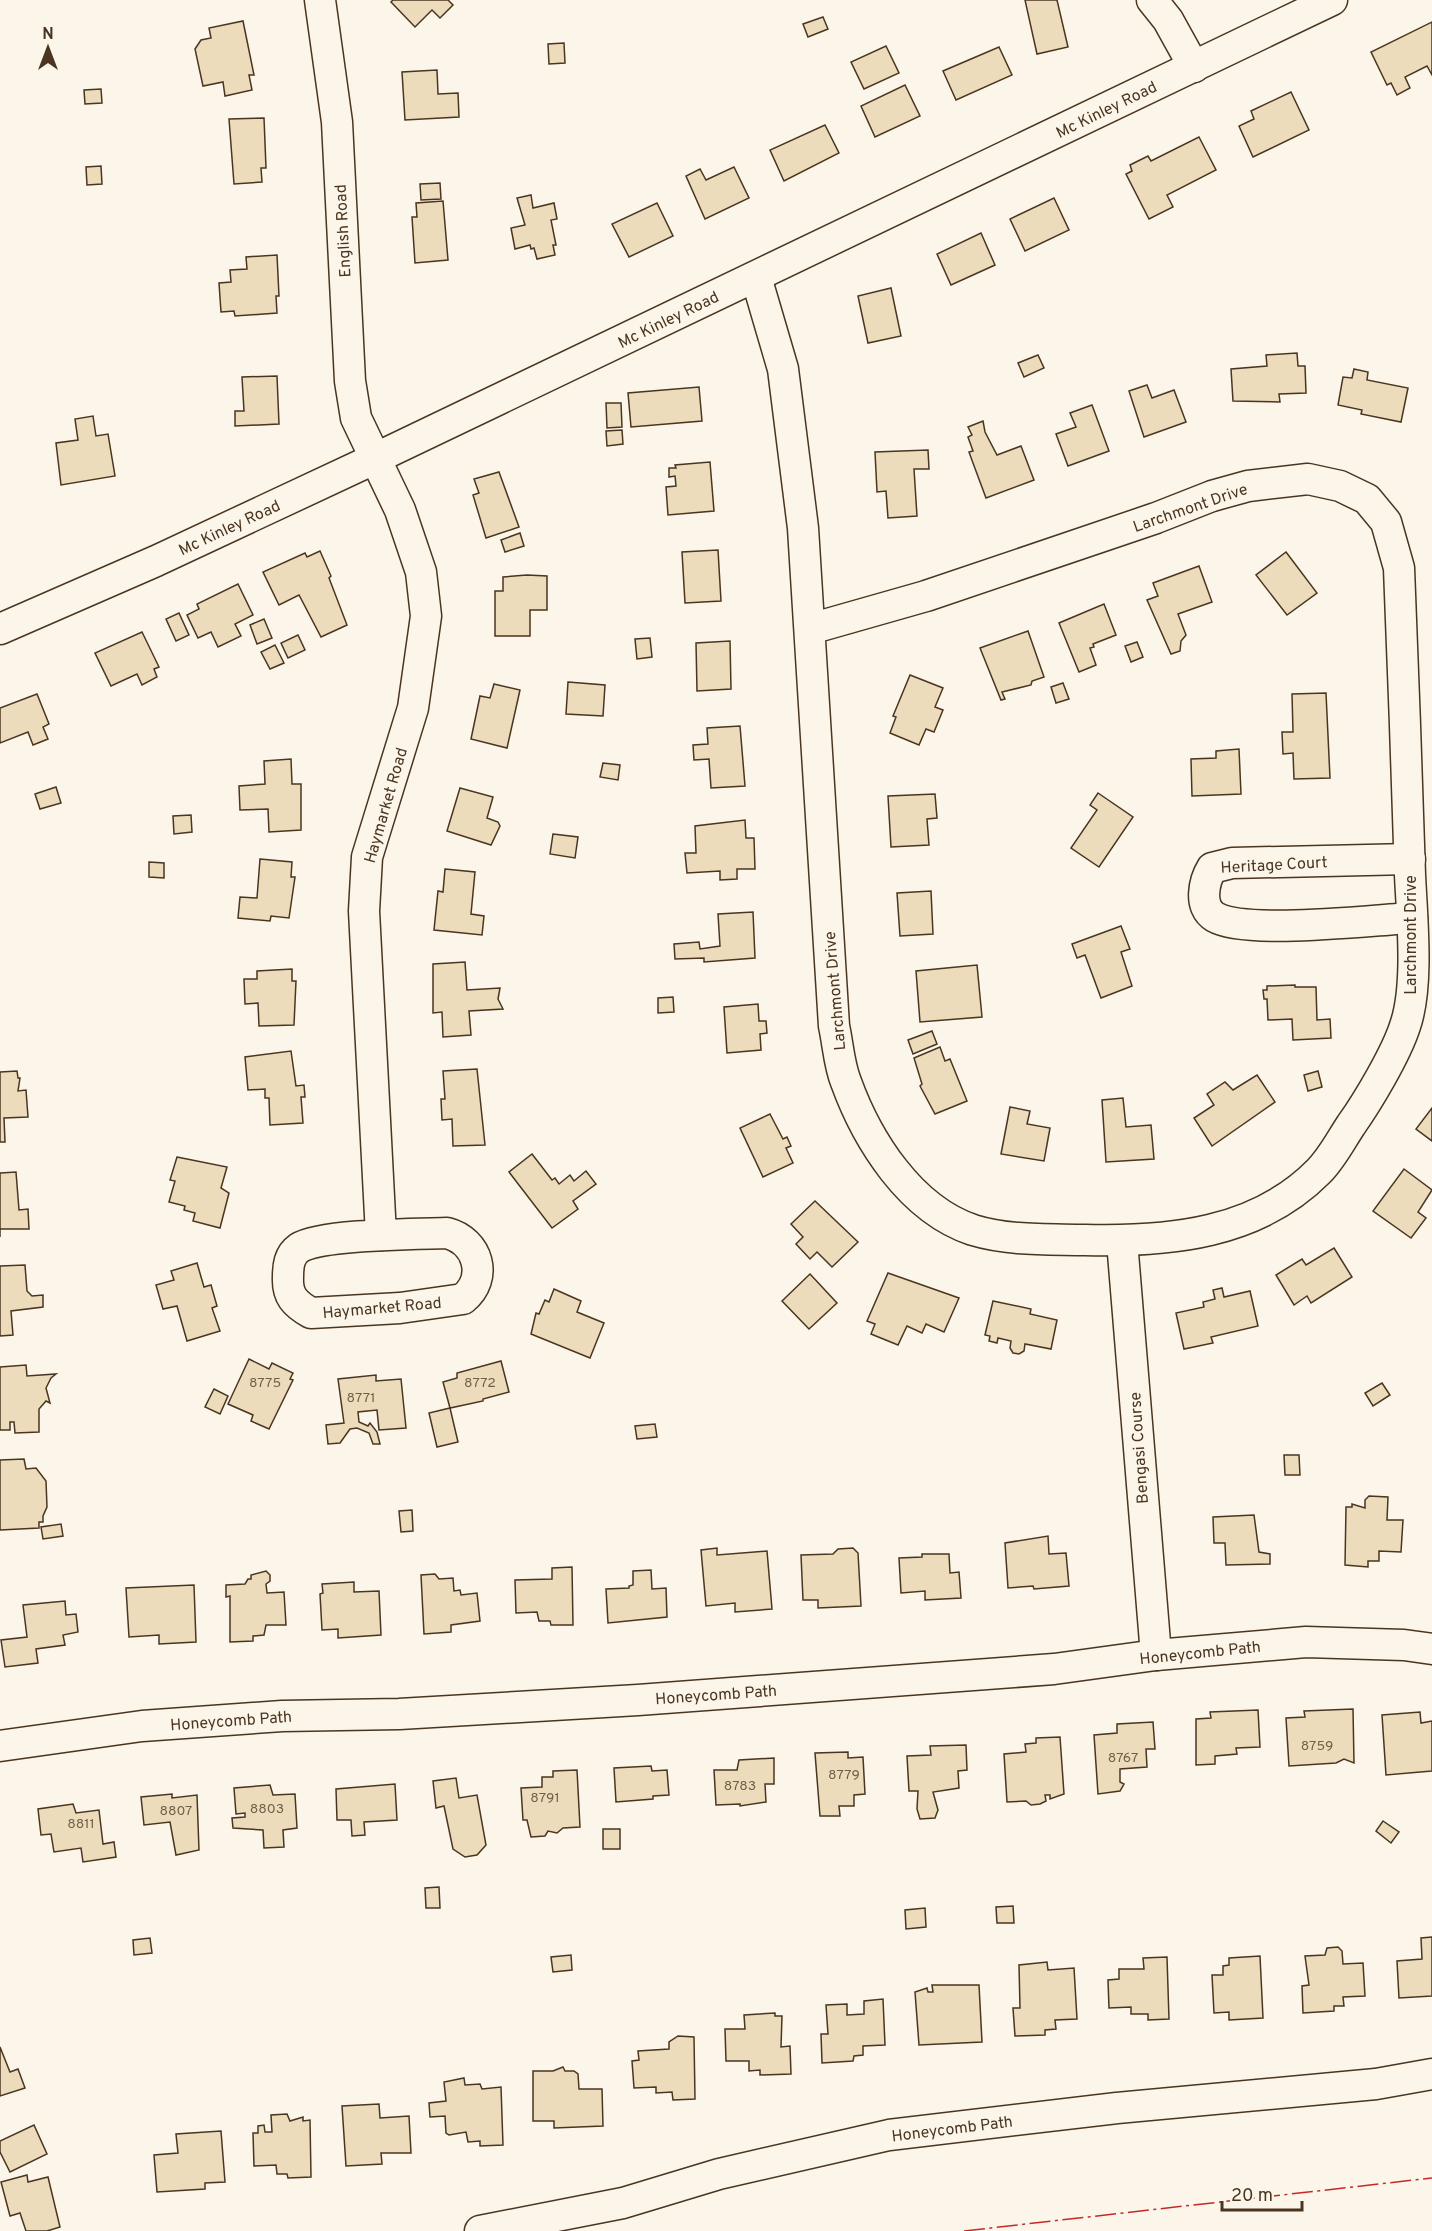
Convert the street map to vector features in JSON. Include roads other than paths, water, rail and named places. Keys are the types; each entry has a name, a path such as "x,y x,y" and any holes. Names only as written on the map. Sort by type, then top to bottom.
{"street":[{"name":"English Road","path":"320,0 337,122 350,381 356,418 374,459"},
{"path":"1152,0 1168,20 1194,67"},
{"name":"Mc Kinley Road","path":"0,628 156,561 374,459 1332,0"},
{"name":"Larchmont Drive","path":"756,277 783,369 803,528 834,1026 844,1078 867,1131 895,1170 928,1204 953,1221 974,1230 1014,1238 1122,1241 1201,1234 1245,1221 1285,1200 1320,1170 1365,1105 1406,1026 1412,991 1412,918 1399,568 1386,522 1367,499 1340,486 1308,479 1248,486 926,596 810,629"},
{"name":"Haymarket Road","path":"374,459 400,510 421,572 426,616 412,708 367,857 364,911 381,1235"},
{"name":"Heritage Court","path":"1410,859 1232,863 1212,868 1208,874 1205,880 1205,905 1214,917 1243,924 1281,926 1412,918"},
{"name":"Haymarket Road","path":"447,1233 459,1236 474,1251 478,1272 471,1292 463,1299 400,1308 310,1312 298,1306 290,1296 287,1285 288,1262 299,1249 319,1242 381,1235 447,1233"},
{"name":"Bengasi Course","path":"1122,1241 1156,1655"},
{"name":"Honeycomb Path","path":"0,1746 142,1726 282,1716 399,1714 638,1700 1054,1669 1156,1655 1306,1642 1404,1645 1432,1649"},
{"name":"Honeycomb Path","path":"480,2231 623,2203 719,2174 889,2135 1117,2108 1376,2084 1432,2074"}]}
